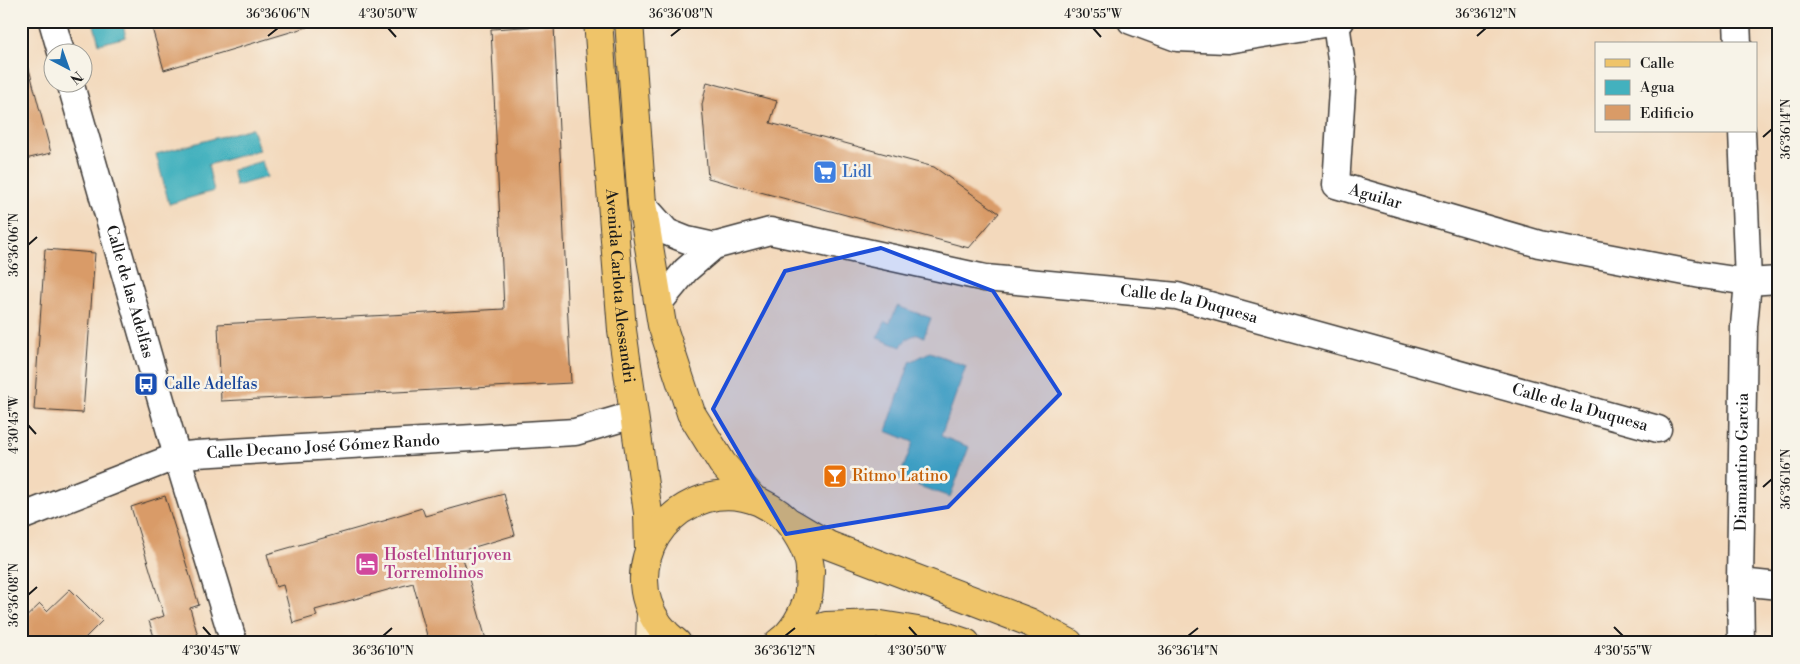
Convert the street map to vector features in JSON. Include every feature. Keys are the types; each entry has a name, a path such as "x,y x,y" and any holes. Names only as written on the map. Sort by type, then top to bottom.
{"main road":[{"name":"Avenida Carlota Alessandri","path":"598,21 622,330 633,415 642,459 648,513 649,550"},
{"name":"Avenida Carlota Alessandri","path":"629,21 642,204 662,325 691,413 722,463 753,499"},
{"path":"676,643 666,635 651,612 645,592 644,571 649,550 661,528 679,510 702,499 728,494 753,499 772,508 789,522 828,545 1029,622 1069,643"},
{"path":"780,642 798,620 808,595 810,569 803,544 789,522"},
{"path":"650,643 651,612"},
{"path":"780,642 826,626 875,624 942,635 966,643"}],"street":[{"path":"52,21 58,42"},
{"name":"Aguilar","path":"1131,21 1178,38 1226,40 1338,22 1343,74 1336,185 1539,244 1701,275 1748,282"},
{"path":"1737,21 1738,42"},
{"name":"Calle de las Adelfas","path":"73,92 177,456 234,643"},
{"name":"Diamantino Garcia","path":"1741,643 1740,582 1744,326 1748,282 1742,132"},
{"path":"642,204 667,232 687,240 714,246"},
{"name":"Calle de la Duquesa","path":"714,246 770,231 985,278 1177,296 1658,429"},
{"path":"658,304 686,270 714,246"},
{"path":"1748,282 1779,280"},
{"name":"Calle Decano José Gómez Rando","path":"21,516 177,456 575,432 633,415"},
{"path":"1740,582 1779,586"}],"highlighted area":[{"path":"881,248 993,291 1060,394 948,507 786,534 713,409 785,271"}],"water":[{"path":"93,21 122,21 126,37 99,44"},
{"path":"252,128 259,150 208,165 214,191 169,204 156,154"},
{"path":"262,161 267,177 236,186 232,170"},
{"path":"897,306 931,318 924,337 918,334 912,336 901,347 877,338 885,322 890,323"},
{"path":"930,352 966,366 941,436 969,447 950,497 899,479 913,442 886,431 910,362"}],"building":[{"path":"150,21 306,21 307,27 164,70"},
{"path":"554,25 571,383 221,401 218,324 504,309 491,29"},
{"path":"29,69 51,153 21,160 21,70"},
{"name":"Lidl","path":"707,82 777,101 770,123 934,167 999,213 969,248 708,178 702,105"},
{"path":"45,249 95,253 83,413 34,410"},
{"name":"Hostel Inturjoven Torremolinos","path":"504,494 515,535 461,551 487,643 429,643 413,583 315,610 317,616 293,623 283,585 276,587 267,554 387,520 422,508 425,516"},
{"path":"165,496 199,605 190,608 200,643 156,643 149,621 164,616 131,507"},
{"path":"70,589 102,621 80,643 21,643 21,622 40,604 47,611"}],"place":[{"name":"Lidl","path":"825,172"},
{"name":"Calle Adelfas","path":"146,384"},
{"name":"Ritmo Latino","path":"835,476"},
{"name":"Hostel Inturjoven Torremolinos","path":"367,564"}]}
